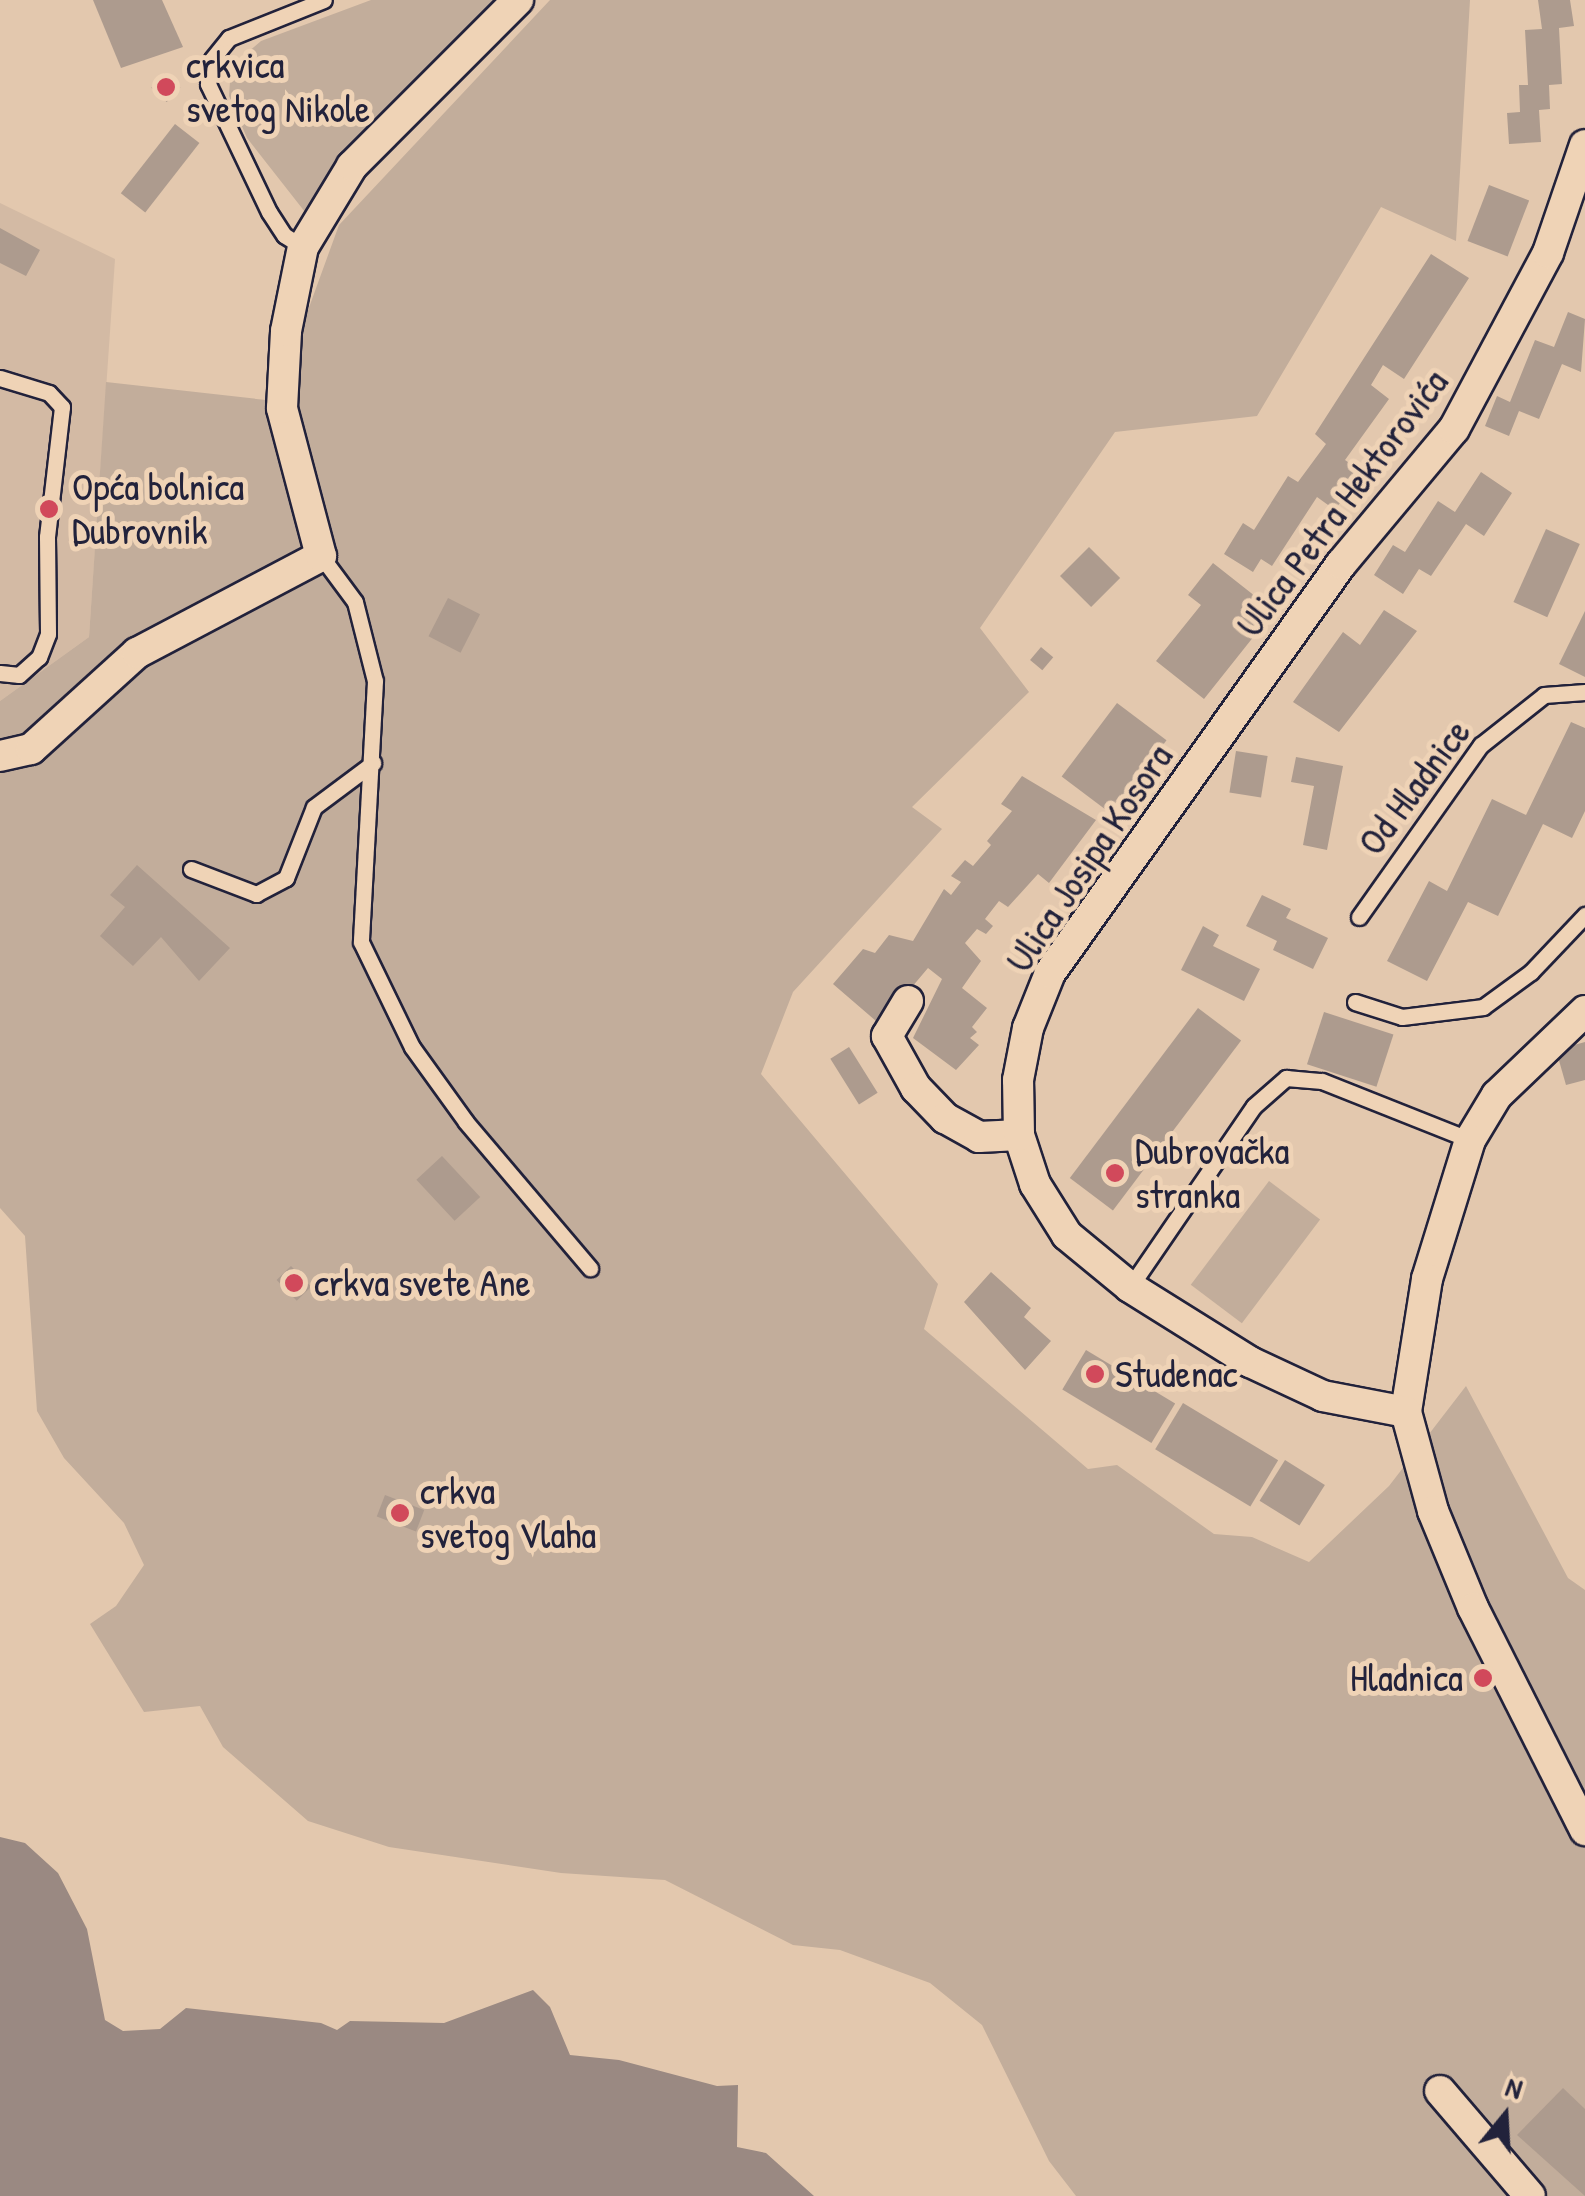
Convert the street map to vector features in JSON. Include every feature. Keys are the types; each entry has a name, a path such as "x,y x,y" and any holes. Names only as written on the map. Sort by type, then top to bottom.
{"street":[{"path":"0,756 30,749 137,653 321,556 282,408 286,331 302,247 352,166 518,0"},
{"name":"Ulica Petra Hektorovića","path":"1222,736 1342,564 1454,430 1524,303 1585,146"},
{"name":"Ulica Josipa Kosora","path":"1222,736 1050,973 1028,1028 1018,1080 1019,1135 1035,1184 1067,1235 1130,1287 1298,1386 1406,1412"},
{"path":"908,1001 887,1036 916,1088 945,1118 978,1138 1019,1135"},
{"path":"1585,1010 1497,1094 1470,1140 1427,1279 1406,1412 1433,1511 1474,1608 1585,1830"},
{"path":"1440,2091 1530,2196"}],"lane":[{"path":"302,247 284,235 270,212 208,84 212,60 229,38 324,0"},
{"path":"0,378 49,393 62,406 46,537 48,634 39,657 20,675 0,673"},
{"path":"321,556 355,602 371,665 373,762 362,942 412,1046 466,1122 590,1268"},
{"name":"Od Hladnice","path":"1359,917 1481,745 1544,695 1585,692"},
{"path":"191,869 256,894 286,878 314,807 373,762"},
{"path":"1355,1002 1402,1016 1484,1008 1532,972 1585,915"},
{"path":"1130,1287 1254,1106 1286,1078 1322,1080 1470,1140"}],"shaded area":[{"path":"371,0 500,0 350,151 305,212 247,138 229,96 231,67 261,41"},
{"path":"550,0 1470,0 1456,241 1381,207 1257,416 1115,432 980,628 1029,692 912,807 942,829 793,992 761,1074 938,1284 924,1329 1088,1469 1117,1465 1214,1534 1252,1537 1309,1562 1389,1486 1466,1386 1568,1578 1585,1590 1585,2196 1076,2196 1049,2161 982,2025 930,1983 840,1950 793,1945 665,1880 561,1873 389,1847 308,1821 223,1747 200,1706 144,1712 90,1624 116,1606 144,1565 124,1523 64,1458 37,1411 25,1236 0,1208 0,701 89,637 106,382 275,401 339,225"},
{"name":"Opća bolnica Dubrovnik","path":"0,203 115,259 89,637 0,701"},
{"path":"1269,1181 1320,1220 1242,1323 1191,1285"},
{"path":"0,1837 25,1843 58,1873 87,1929 105,2020 123,2031 160,2029 186,2008 321,2023 337,2030 350,2021 444,2023 533,1990 550,2007 570,2055 619,2060 717,2086 738,2085 737,2147 766,2153 814,2196 0,2196"}],"building":[{"path":"93,0 162,0 183,47 121,68"},
{"path":"1538,0 1570,0 1574,26 1559,28 1562,84 1549,85 1550,109 1539,110 1541,142 1509,144 1507,113 1520,112 1519,85 1528,85 1525,30 1542,29"},
{"name":"crkvica svetog Nikole","path":"165,73 180,87 167,102 151,88"},
{"path":"175,124 199,143 145,212 121,193"},
{"path":"1489,185 1529,200 1508,256 1467,241"},
{"path":"0,228 40,250 26,276 0,263"},
{"path":"1431,254 1469,278 1404,379 1383,365 1371,385 1389,399 1345,460 1362,472 1335,510 1317,497 1272,566 1261,559 1253,572 1224,554 1243,523 1254,530 1288,476 1298,482 1326,444 1315,434"},
{"path":"1568,312 1585,319 1581,372 1562,364 1539,419 1519,411 1509,436 1485,426 1497,396 1510,402 1535,340 1554,347"},
{"path":"1481,472 1512,493 1484,536 1466,524 1431,576 1419,569 1403,594 1374,575 1393,545 1405,552 1438,501 1455,512"},
{"path":"1546,529 1580,544 1547,617 1513,602"},
{"path":"1089,547 1120,578 1091,607 1060,576"},
{"path":"1213,563 1274,611 1204,699 1156,661 1201,605 1188,595"},
{"path":"448,598 480,614 461,653 428,636"},
{"path":"1384,610 1417,631 1339,732 1293,702 1343,632 1360,645"},
{"path":"1585,611 1585,677 1559,664"},
{"path":"1041,647 1053,657 1042,670 1030,660"},
{"path":"1117,703 1167,740 1111,814 1062,776"},
{"path":"1571,722 1585,728 1585,811 1572,838 1543,824 1498,916 1468,902 1427,981 1387,961 1429,881 1447,891 1492,799 1526,815"},
{"path":"1236,751 1268,756 1261,797 1229,792"},
{"path":"1296,757 1343,766 1327,850 1303,845 1314,786 1291,782"},
{"path":"1022,776 1096,820 1049,883 1038,874 1008,907 999,901 985,919 993,926 986,934 977,929 965,943 981,961 962,988 987,1008 972,1027 977,1032 970,1038 979,1045 956,1070 913,1038 942,979 928,968 906,994 898,989 876,1021 833,984 863,949 875,953 889,935 913,941 944,889 951,895 961,882 951,876 965,860 973,866 991,845 987,841 1012,811 1001,804"},
{"path":"137,865 230,948 199,981 161,937 133,966 100,936 125,907 110,895"},
{"path":"1262,895 1291,909 1286,918 1328,938 1313,969 1273,950 1277,941 1246,926"},
{"path":"1203,926 1219,935 1213,946 1260,969 1244,1001 1181,970"},
{"path":"1198,1008 1241,1040 1113,1211 1070,1178"},
{"path":"1324,1012 1393,1035 1376,1087 1307,1064"},
{"path":"1585,1042 1585,1080 1566,1085 1556,1050"},
{"path":"849,1047 878,1093 859,1104 830,1059"},
{"path":"442,1156 480,1197 455,1221 416,1180"},
{"name":"crkva svete Ane","path":"291,1266 311,1287 297,1301 277,1280"},
{"path":"991,1272 1031,1308 1024,1317 1051,1341 1025,1370 964,1302"},
{"path":"1086,1350 1175,1404 1151,1443 1062,1389"},
{"path":"1183,1403 1278,1460 1250,1506 1155,1449"},
{"path":"1285,1460 1325,1485 1299,1526 1260,1501"},
{"name":"crkva svetog Vlaha","path":"385,1495 424,1510 416,1532 377,1516"},
{"path":"1563,2088 1585,2109 1585,2196 1517,2135"}],"place":[{"name":"crkvica svetog Nikole","path":"166,87"},
{"name":"Opća bolnica Dubrovnik","path":"49,509"},
{"name":"Dubrovačka stranka","path":"1115,1173"},
{"name":"crkva svete Ane","path":"294,1283"},
{"name":"Studenac","path":"1095,1374"},
{"name":"crkva svetog Vlaha","path":"400,1513"},
{"name":"Hladnica","path":"1483,1678"}]}
